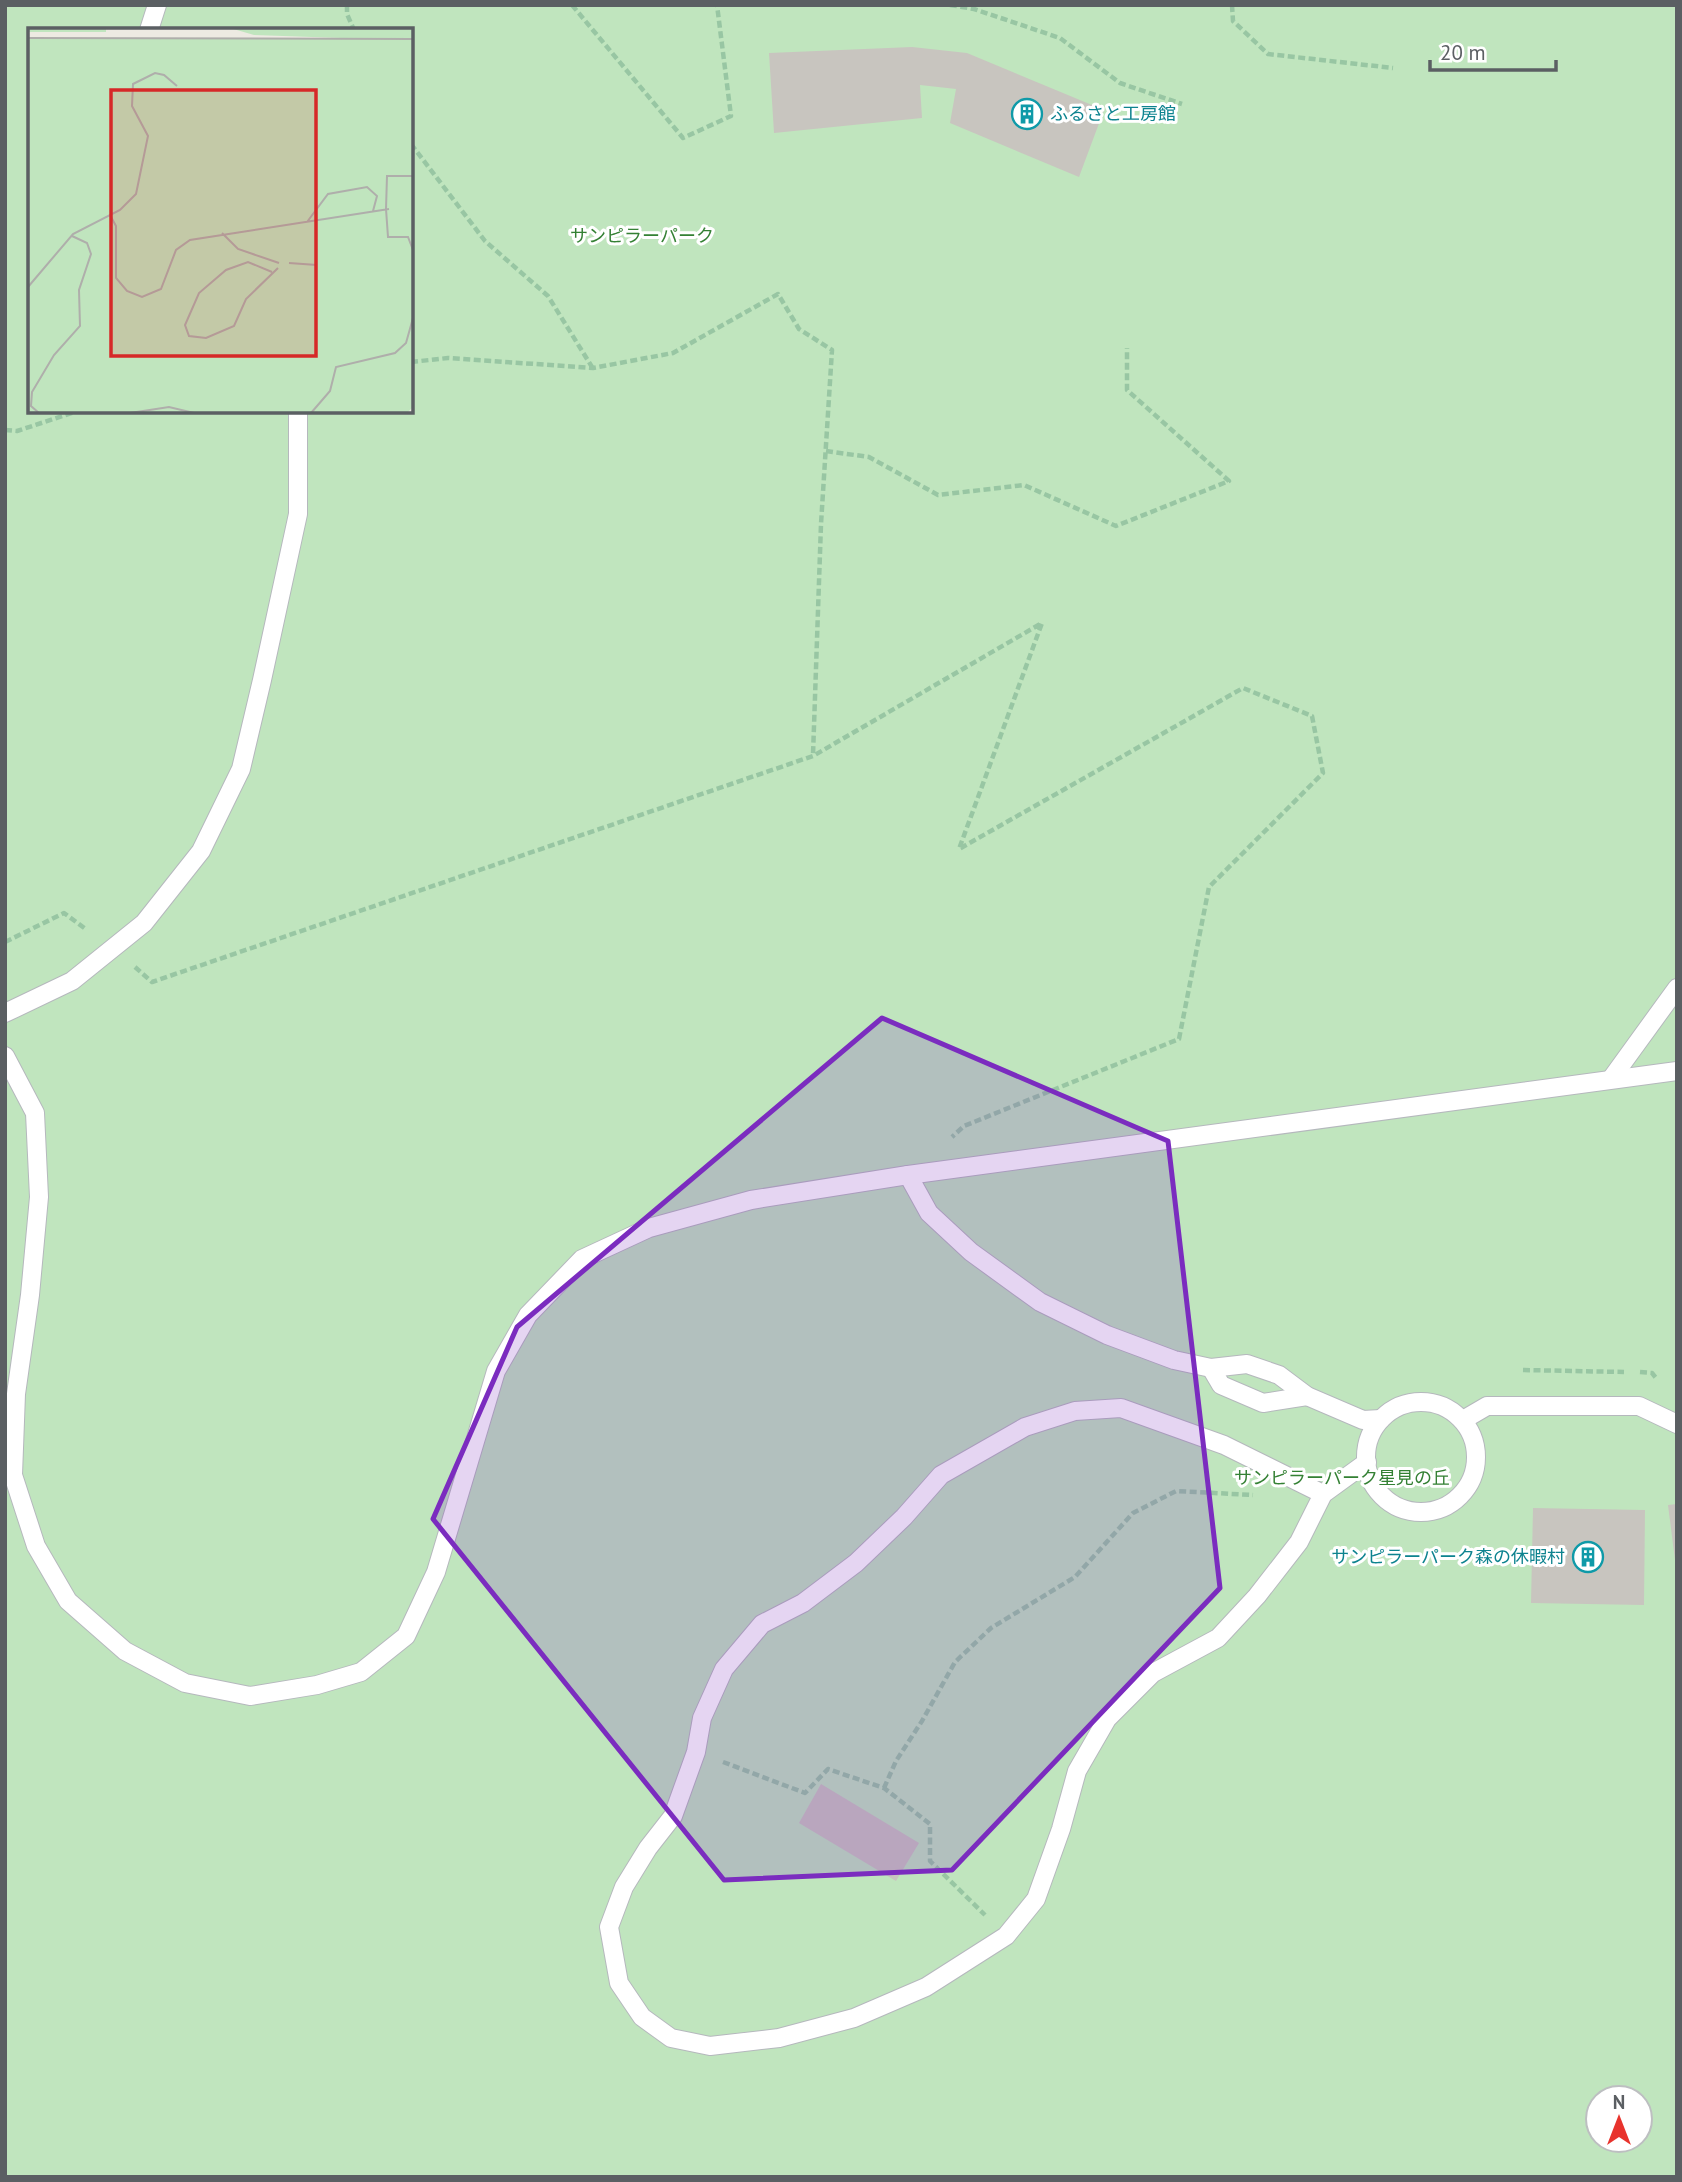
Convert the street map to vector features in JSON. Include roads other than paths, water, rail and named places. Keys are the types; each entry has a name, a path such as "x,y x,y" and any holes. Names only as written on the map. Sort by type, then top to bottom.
{"lane":[{"path":"150,28 157,5"},
{"path":"5,1013 72,981 144,923 201,851 241,769 262,680 298,514 298,413"},
{"path":"1611,1079 1677,988"},
{"path":"5,1056 35,1113 39,1198 30,1295 16,1394 13,1475 36,1546 68,1601 125,1651 185,1683 250,1696 317,1685 361,1672 406,1636 436,1572 496,1371 528,1315 582,1259 649,1228 751,1200 908,1175 1677,1070"},
{"path":"908,1175 929,1213 971,1252 1040,1302 1107,1335 1174,1360 1211,1368 1247,1364 1279,1376 1307,1396 1363,1420 1381,1419"},
{"path":"1211,1368 1221,1385 1263,1403 1307,1396"},
{"path":"1413,1402 1431,1402 1448,1409 1463,1420 1473,1436 1477,1454 1475,1472 1467,1489 1454,1502 1437,1510 1420,1512 1402,1508 1387,1499 1374,1486 1366,1451 1371,1434 1381,1419 1395,1409 1413,1402"},
{"path":"1463,1420 1487,1406 1639,1406 1677,1424"},
{"path":"1323,1494 1224,1445 1121,1408 1075,1411 1025,1427 941,1475 904,1517 856,1563 803,1603 762,1625 724,1669 702,1718 696,1752 673,1816 648,1848 624,1887 610,1927 619,1983 642,2017 670,2038 710,2046 779,2038 854,2018 926,1987 1006,1936 1036,1899 1077,1771 1107,1719 1153,1673 1218,1638 1257,1596 1299,1542 1323,1494 1367,1462"}],"place":[{"name":"ふるさと工房館","path":"1027,114"},
{"name":"サンピラーパーク森の休暇村","path":"1588,1557"}],"park label":[{"name":"サンピラーパーク","path":"642,236"},
{"name":"サンピラーパーク星見の丘","path":"1342,1478"}]}
